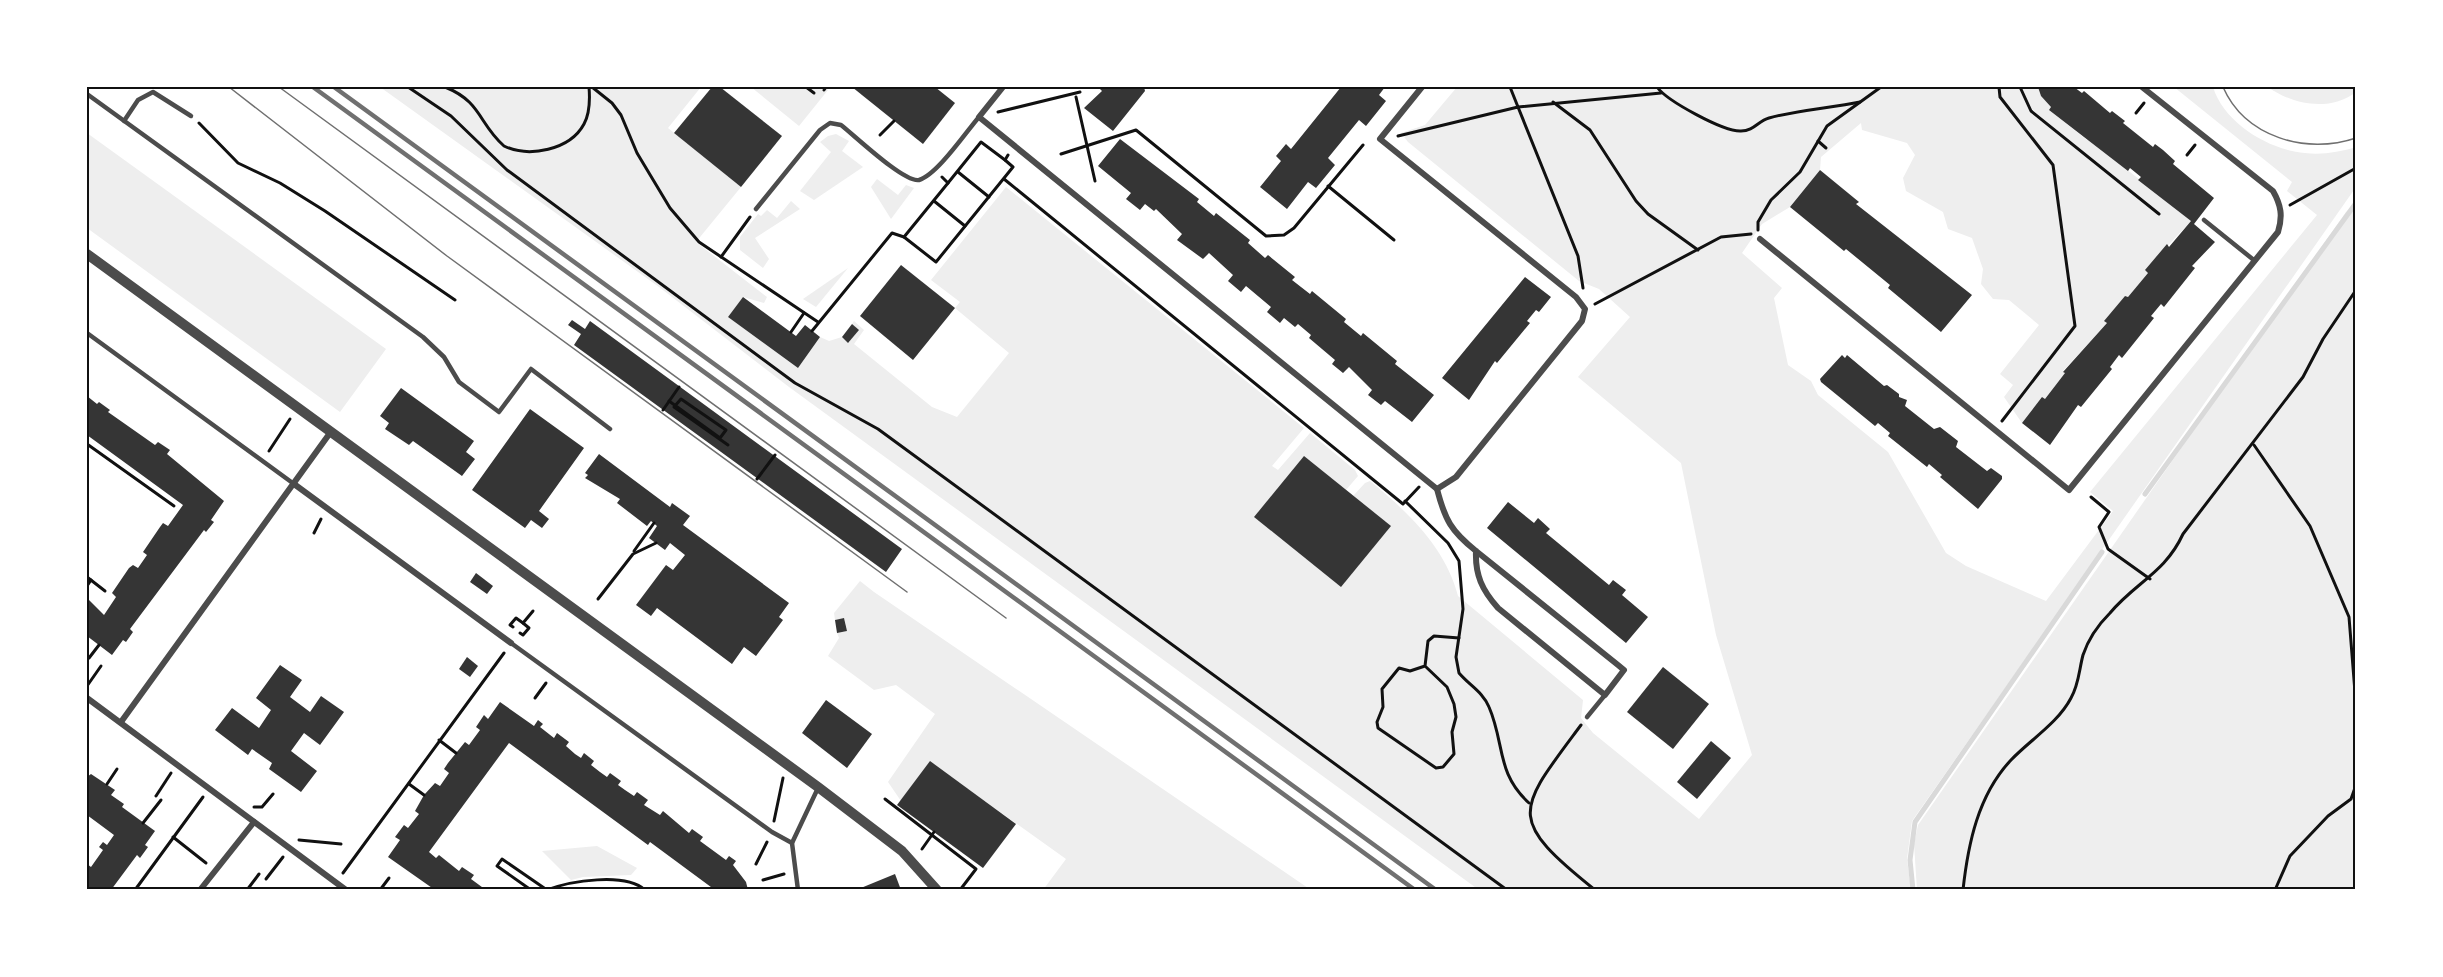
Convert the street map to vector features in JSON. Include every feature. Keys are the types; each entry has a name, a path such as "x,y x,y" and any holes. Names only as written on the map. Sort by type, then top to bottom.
{"street":[{"path":"1004,87 979,117 1437,489 1448,524 1456,535 1476,551 1624,670 1605,695 1498,608 1486,595 1478,578 1476,551"},
{"path":"1422,87 1380,139 1576,297 1585,309 1582,321 1456,477 1437,489"},
{"path":"1759,237 2069,490 2278,232 2282,221 2281,210 2273,192 2142,87"},
{"path":"87,254 786,764 908,856 937,890"},
{"path":"121,722 330,433"},
{"path":"294,484 511,643"},
{"path":"87,698 346,890"},
{"path":"200,890 254,822"}],"lane":[{"path":"124,121 138,100 153,92 191,116"},
{"path":"87,94 423,337 444,357 459,382 499,412 531,369 610,429"},
{"path":"756,208 820,130 830,123 841,125 909,179 918,180 934,171 979,117"},
{"path":"2204,220 2255,261"},
{"path":"87,333 294,484"},
{"path":"511,643 772,832 792,843"},
{"path":"1587,717 1605,695"},
{"path":"798,890 792,843 818,788"}],"path":[{"path":"408,87 451,116 516,178 786,377 878,429 1507,890"},
{"path":"445,87 462,94 474,105 504,146 511,149 540,152 566,142 576,135 589,111 591,87"},
{"path":"591,87 612,104 621,115 637,153 670,208 699,242 818,322"},
{"path":"806,87 814,93"},
{"path":"1510,87 1578,256 1583,288 1576,297"},
{"path":"1657,87 1661,93 1694,114 1739,132 1754,129 1767,118 1860,102"},
{"path":"1585,309 1721,237 1747,232 1759,237 1758,222 1771,200 1800,172 1827,126 1881,87"},
{"path":"1995,429 2075,326 2053,165 2000,98 1999,87"},
{"path":"2020,87 2031,111 2159,214"},
{"path":"997,112 1080,92"},
{"path":"1398,136 1518,107 1661,93"},
{"path":"1076,97 1089,145 1095,181"},
{"path":"1553,102 1590,130 1636,201 1648,214 1698,250"},
{"path":"191,116 238,163 280,183 316,205 455,300"},
{"path":"880,135 894,121"},
{"path":"1061,154 1136,130 1266,236 1284,235 1294,228 1363,145"},
{"path":"1818,141 1826,148"},
{"path":"812,331 892,233 904,237 936,262 1013,167 981,142 904,237"},
{"path":"1005,160 1015,147"},
{"path":"2281,210 2356,168"},
{"path":"934,171 948,183"},
{"path":"957,172 989,197"},
{"path":"1004,179 1403,504 1425,479"},
{"path":"1328,186 1394,240"},
{"path":"934,201 965,226"},
{"path":"721,257 756,208"},
{"path":"1964,890 1970,836 1991,789 2010,761 2042,733 2070,701 2078,683 2089,642 2108,614 2129,592 2150,579 2176,549 2183,534 2303,377 2323,339 2356,290"},
{"path":"791,332 804,313"},
{"path":"663,410 679,387"},
{"path":"669,401 677,407 686,413 720,438 726,430 681,399 674,407 728,445"},
{"path":"270,465 267,452 297,409"},
{"path":"87,444 174,506"},
{"path":"2254,444 2310,526 2349,617 2356,705"},
{"path":"757,478 765,464 775,455"},
{"path":"2091,497 2109,512 2099,528 2108,549 2150,579"},
{"path":"1406,501 1448,543 1459,561 1459,592 1463,609 1456,657 1459,674 1481,692 1490,708 1500,754 1509,781 1529,803"},
{"path":"598,598 654,523"},
{"path":"633,554 656,543"},
{"path":"87,586 89,578 105,591"},
{"path":"523,623 533,611"},
{"path":"516,618 523,623 529,628 523,635 510,625 516,618"},
{"path":"1425,666 1428,641 1434,636 1459,638"},
{"path":"336,882 511,643"},
{"path":"89,658 99,645"},
{"path":"87,686 101,666"},
{"path":"1425,666 1447,687 1456,712 1452,732 1454,754 1443,767 1436,768 1377,725 1383,707 1382,689 1399,668 1410,671 1425,666"},
{"path":"535,698 553,673"},
{"path":"1587,717 1548,768 1529,803 1531,824 1536,836 1548,852 1595,890"},
{"path":"440,740 456,753"},
{"path":"156,796 177,764"},
{"path":"756,864 772,832 786,764"},
{"path":"107,784 117,769"},
{"path":"408,783 424,795"},
{"path":"2275,890 2290,855 2328,816 2351,799 2356,785"},
{"path":"135,890 209,789"},
{"path":"245,815 252,807 262,807 273,794"},
{"path":"885,799 933,833 976,869 960,890"},
{"path":"143,823 161,800"},
{"path":"922,849 933,833"},
{"path":"173,837 208,864"},
{"path":"266,879 296,840 341,844"},
{"path":"531,890 497,866 502,859 547,890 568,882 581,884 623,880 645,890"},
{"path":"763,880 795,871"},
{"path":"247,890 259,874"},
{"path":"380,890 389,878"}],"shaded area":[{"path":"380,87 701,87 668,128 741,187 696,242 767,297 764,303 743,297 728,317 798,368 820,337 829,341 842,337 849,342 858,330 852,324 854,321 864,330 854,344 932,407 957,417 1009,353 955,308 960,302 931,280 1006,187 1304,428 1272,466 1278,470 1310,433 1355,470 1358,476 1346,490 1353,496 1365,483 1370,481 1398,505 1435,546 1458,596 1583,700 1581,718 1593,733 1699,819 1752,755 1716,635 1681,463 1578,377 1630,317 1599,289 1579,281 1408,142 1401,133 1425,125 1457,87 2038,87 2041,96 2051,107 2049,110 2191,221 2145,270 2148,273 2128,297 2125,296 2105,320 2107,323 2063,371 2065,373 2045,399 2042,397 2022,423 2004,397 2013,385 2000,374 2039,325 2009,300 1993,299 1981,284 1983,269 1972,238 1948,229 1943,212 1906,191 1903,178 1915,155 1907,143 1862,130 1861,123 1821,157 1820,170 1790,207 1762,224 1742,253 1782,288 1774,298 1788,365 1811,381 1818,395 1888,452 1946,553 1966,566 2046,601 2113,511 2090,492 2317,215 2287,191 2292,182 2174,87 2213,87 2227,112 2237,123 2263,140 2291,151 2318,154 2356,147 2356,187 1912,821 1907,859 1911,890 1479,890 789,387 659,287"},
{"path":"751,87 824,87 828,90 799,126"},
{"path":"2268,87 2356,87 2356,92 2335,102 2312,104 2289,98"},
{"path":"87,133 386,349 340,412 87,228"},
{"path":"836,134 849,141 842,151 863,167 814,200 800,191 831,152 820,142"},
{"path":"877,179 898,195 906,185 914,188 891,219 871,187"},
{"path":"791,201 800,209 755,238 769,259 763,268 740,250 740,237 758,214 761,216 767,210 777,218"},
{"path":"2356,203 2356,890 1917,890 1914,844 1918,825 2346,212"},
{"path":"848,268 816,307 803,299"},
{"path":"860,581 1311,890 1043,890 1066,859 930,762 901,801 888,782 935,714 896,685 874,690 828,656 839,638 837,633 847,631 844,618 835,620 834,613"},
{"path":"597,846 637,868 631,875 583,877 571,880 542,851"}],"building":[{"path":"712,87 720,87 782,136 741,187 674,133"},
{"path":"852,87 935,87 955,103 923,144"},
{"path":"1098,87 1144,87 1145,91 1113,131 1084,108 1102,91"},
{"path":"1341,87 1385,87 1379,95 1386,101 1366,126 1359,120 1328,158 1335,165 1316,188 1308,182 1287,209 1260,187 1281,161 1276,156 1286,144 1291,149"},
{"path":"2038,87 2074,87 2082,93 2084,91 2110,113 2112,111 2125,121 2123,123 2153,147 2155,144 2163,150 2175,161 2173,164 2214,198 2194,224 2215,242 2192,266 2195,268 2164,307 2161,304 2151,316 2154,318 2122,358 2119,355 2110,367 2112,369 2081,407 2078,405 2050,445 2022,423 2042,397 2045,399 2065,373 2063,372 2107,323 2104,321 2125,296 2128,297 2148,273 2145,270 2191,221 2138,180 2141,177 2130,168 2128,171 2049,110 2051,107 2041,96"},
{"path":"1120,139 1199,199 1197,202 1214,216 1216,213 1250,240 1248,243 1265,258 1268,255 1295,277 1292,280 1310,294 1312,291 1346,319 1344,322 1361,336 1363,333 1397,361 1395,364 1434,395 1412,422 1385,401 1381,405 1368,395 1372,390 1349,367 1343,373 1332,364 1335,360 1309,338 1311,335 1298,324 1295,327 1284,318 1280,323 1267,312 1271,307 1246,286 1241,292 1228,281 1233,275 1209,253 1203,259 1177,240 1182,234 1156,209 1154,211 1145,204 1140,210 1126,199 1131,193 1098,166"},
{"path":"1820,170 1859,202 1856,204 1972,295 1941,332 1888,288 1890,285 1790,207"},
{"path":"901,265 955,308 913,360 860,316"},
{"path":"1525,277 1551,297 1539,312 1536,310 1527,321 1530,323 1497,363 1495,361 1469,400 1442,378"},
{"path":"743,297 796,336 805,325 820,337 798,368 728,317"},
{"path":"572,320 585,329 590,321 902,549 886,572 574,345 581,334 568,325"},
{"path":"852,324 859,330 848,343 842,337"},
{"path":"1842,355 1845,358 1847,355 1884,386 1887,385 1899,394 1899,397 1907,400 1905,406 1934,429 1940,427 1958,441 1956,447 1987,471 1991,468 2002,476 1978,509 1940,477 1942,475 1929,464 1927,467 1888,436 1890,433 1878,423 1875,426 1821,382 1820,379"},
{"path":"401,388 474,441 466,452 475,459 462,476 413,441 409,445 385,429 389,423 380,416"},
{"path":"87,396 97,404 99,402 110,410 108,412 155,445 158,442 170,450 167,454 224,501 211,520 214,522 206,532 204,530 130,629 133,632 126,642 123,640 112,655 87,636 87,598 104,615 116,597 112,593 129,568 133,565 138,568 147,555 143,552 160,527 163,523 168,526 183,505 87,435"},
{"path":"530,409 584,448 539,511 549,519 542,528 531,520 525,528 472,490"},
{"path":"599,454 670,507 672,503 690,516 683,525 789,603 779,617 783,620 756,656 744,647 732,664 657,608 651,616 636,605 666,565 673,570 685,555 670,543 665,550 649,538 657,526 651,521 647,526 617,503 620,499 585,478 588,475 585,473"},
{"path":"1304,456 1391,526 1341,587 1254,517"},
{"path":"1508,502 1534,523 1538,518 1550,529 1546,533 1609,585 1613,580 1626,590 1622,595 1648,617 1626,643 1487,528"},
{"path":"476,573 493,586 487,594 470,582"},
{"path":"844,618 847,631 837,633 835,620"},
{"path":"467,657 478,666 470,677 459,669"},
{"path":"280,665 302,680 290,697 310,712 321,696 344,712 320,745 304,733 291,751 317,771 301,792 269,769 272,763 252,749 248,755 215,730 232,708 259,728 271,710 256,698"},
{"path":"1663,667 1709,704 1673,749 1627,712"},
{"path":"826,700 872,734 847,768 802,733"},
{"path":"500,702 534,726 538,720 543,724 540,727 554,738 557,733 569,742 566,746 575,754 581,758 584,753 594,761 591,765 600,772 607,777 610,773 621,781 618,785 625,790 634,796 637,792 648,800 644,805 660,815 663,811 689,833 692,829 703,837 700,841 726,860 729,856 736,861 733,865 746,882 748,890 715,890 650,842 648,845 509,743 429,852 436,858 439,855 459,871 462,867 474,875 471,879 486,890 435,890 388,857 400,840 395,837 404,825 408,828 419,814 415,811 424,795 435,783 440,786 449,773 444,769 448,763 465,742 469,745 480,730 476,727 484,715 488,719"},
{"path":"1711,741 1731,758 1697,799 1677,782"},
{"path":"930,761 1016,824 983,868 897,805"},
{"path":"91,774 115,790 111,795 124,804 122,807 155,831 145,845 148,847 140,858 137,855 111,890 87,890 87,864 91,867 103,850 99,847 103,842 107,845 114,835 87,815 87,777"},
{"path":"895,874 901,890 856,890"}],"waterway":[{"path":"2145,494 2356,203"},
{"path":"1913,890 1910,860 1915,822 2102,552"}],"tram line":[{"path":"229,87 447,256 907,592"},
{"path":"279,87 1006,618"},
{"path":"2223,87 2233,104 2246,118 2262,130 2279,138 2298,143 2317,144 2337,143 2356,138"}],"railway":[{"path":"313,87 1415,890"},
{"path":"334,87 1436,890"}]}
